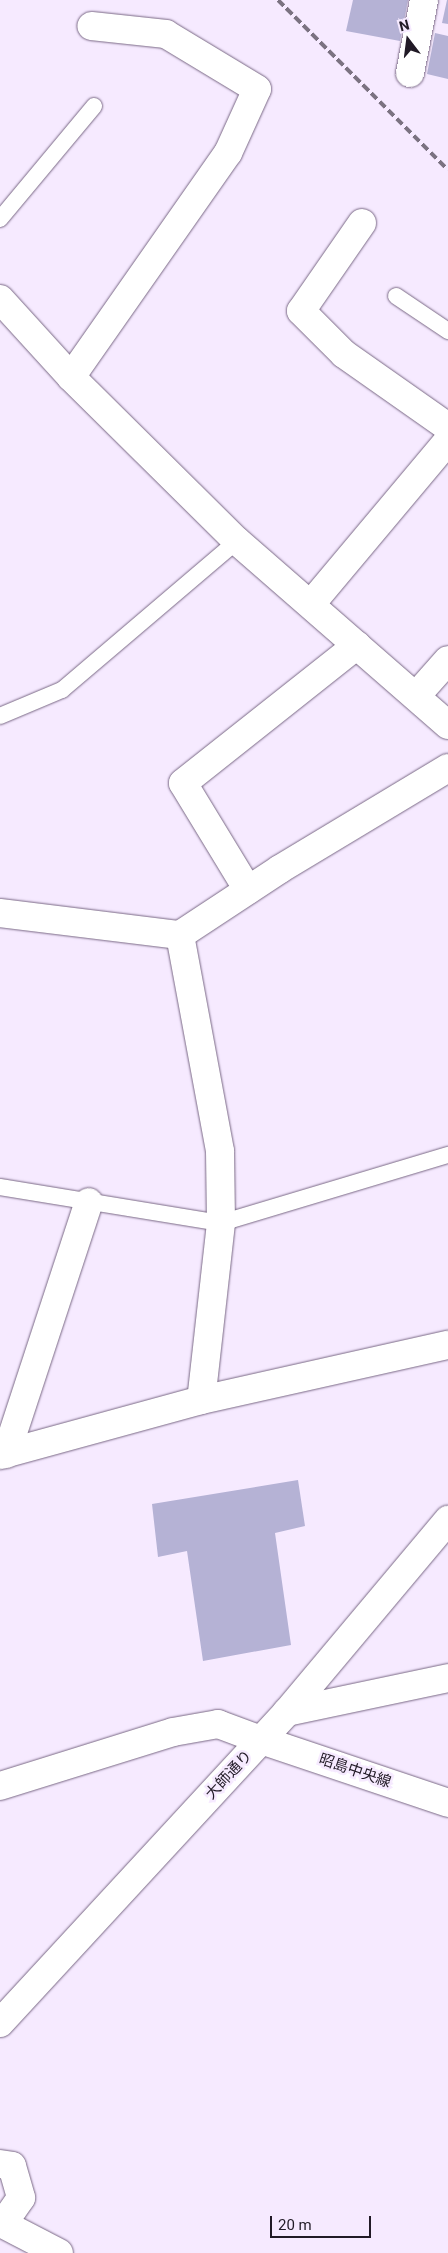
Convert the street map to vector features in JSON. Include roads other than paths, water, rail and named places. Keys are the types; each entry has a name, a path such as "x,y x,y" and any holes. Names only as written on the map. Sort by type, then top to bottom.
{"street":[{"path":"410,74 424,0"},
{"path":"71,377 228,153 257,89 166,34 91,26"},
{"path":"362,223 301,311 344,354 448,427"},
{"path":"0,299 71,377 237,541 448,725"},
{"path":"311,604 448,441"},
{"path":"248,890 183,783 357,645"},
{"path":"416,696 448,660"},
{"path":"0,913 180,935 248,890 448,768"},
{"path":"180,935 220,1151 221,1223 201,1400"},
{"path":"3,1454 89,1202"},
{"path":"3,1454 201,1400 448,1345"},
{"name":"大師通り","path":"0,2023 287,1712 448,1520"},
{"path":"287,1712 448,1678"},
{"name":"昭島中央線","path":"0,1786 172,1732 218,1724 448,1803"},
{"path":"0,2164 12,2166 22,2198 1,2226 59,2253"}],"lane":[{"path":"0,219 94,106"},
{"path":"396,296 448,332"},
{"path":"0,716 62,690 237,541"},
{"path":"0,1187 221,1223 448,1155"}],"railway":[{"path":"278,0 448,170"}]}
